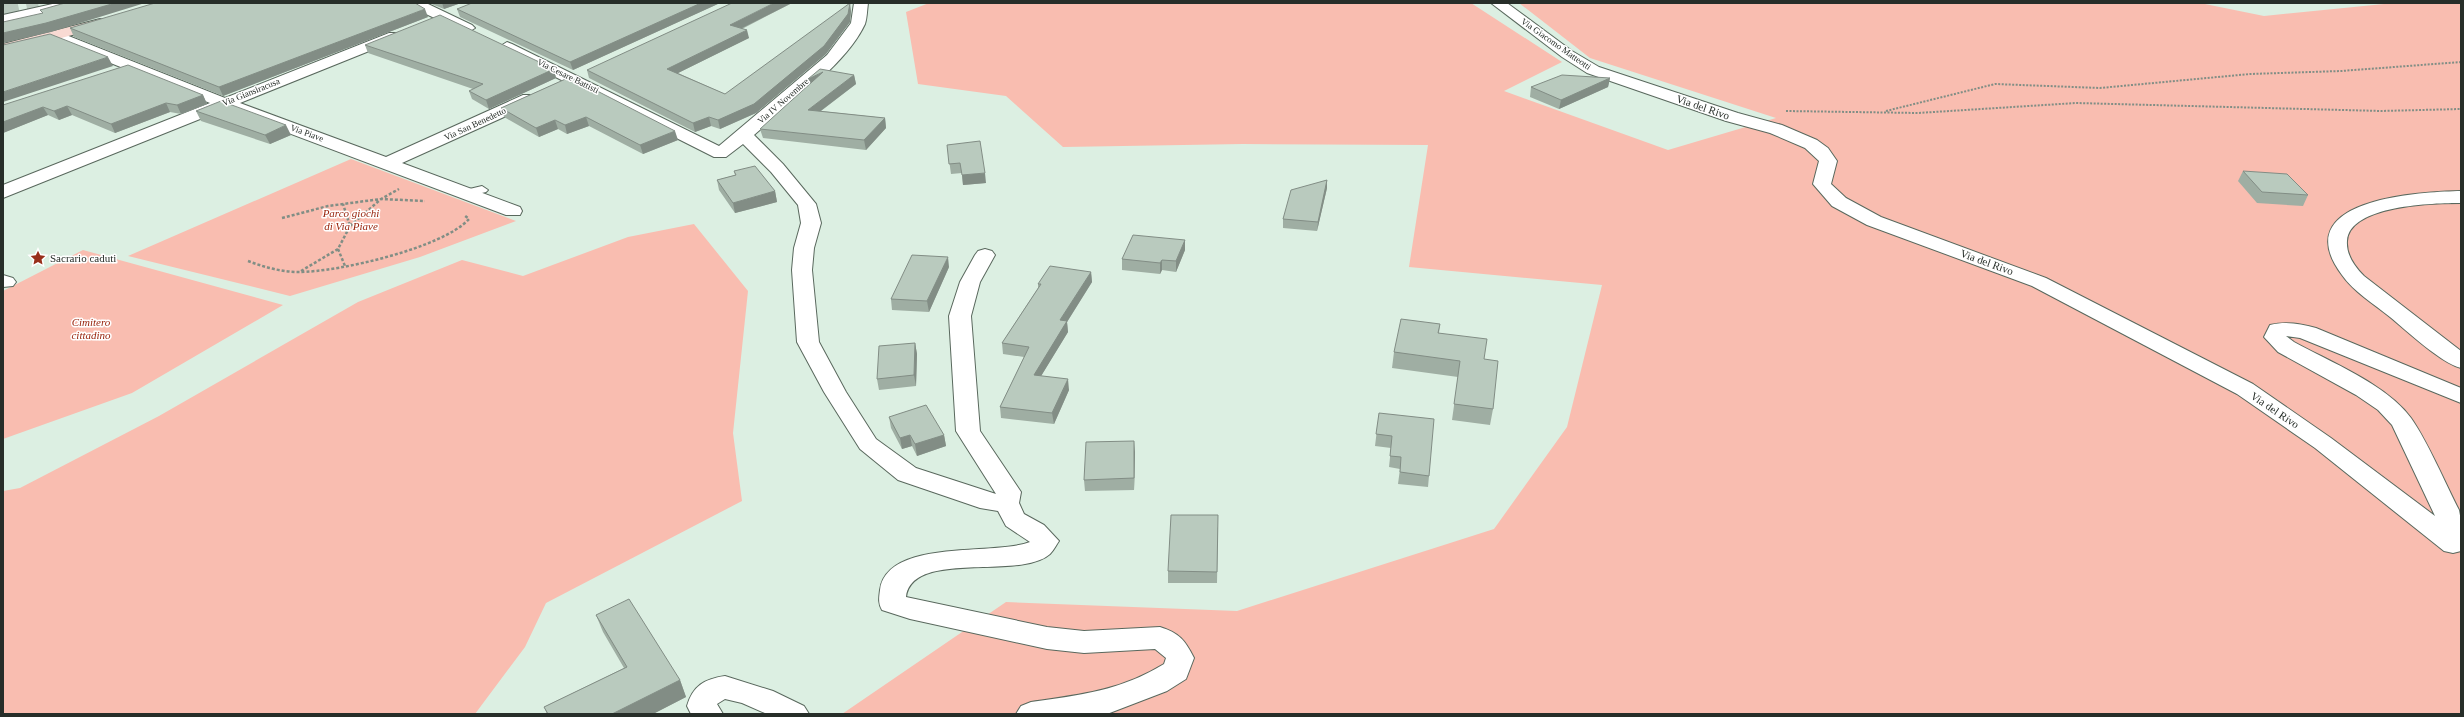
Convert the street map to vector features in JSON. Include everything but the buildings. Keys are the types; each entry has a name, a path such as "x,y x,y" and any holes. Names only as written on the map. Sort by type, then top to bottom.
{"street":[{"path":"3,5 13,3"},
{"path":"3,19 77,3"},
{"name":"Via Cesare Battisti","path":"414,3 487,38 581,75 720,153"},
{"name":"Via IV Novembre","path":"720,153 744,135 833,58 847,42 858,22 861,3"},
{"name":"Via Giacomo Matteotti","path":"1498,3 1567,54 1593,70 1663,94"},
{"name":"Via Giansiracusa","path":"3,192 463,9"},
{"path":"3,49 56,36 112,19"},
{"name":"Via Piave","path":"56,36 224,103 423,177 473,192 513,211"},
{"path":"111,73 133,66"},
{"name":"Via San Benedetto","path":"388,164 581,75"},
{"name":"Via del Rivo","path":"1663,94 1732,117 1776,129 1811,144 1822,152 1828,161 1822,184 1831,197 1849,208 1874,221 2039,282 2093,312 2245,389 2323,443 2453,544 2446,510 2402,422 2386,405 2364,390 2286,347 2275,337 2278,330 2292,329 2308,333 2461,396"},
{"path":"744,135 777,168 807,204 811,223 804,248 802,270 808,342 835,392 868,444 908,474 989,502 1006,503"},
{"path":"2461,197 2410,201 2377,207 2357,214 2340,225 2335,240 2339,255 2350,274 2390,307 2461,361"},
{"path":"985,255 970,282 960,316 968,431 1008,492 1006,503 1015,520 1035,531 1046,541 1039,548 1020,554 922,565 902,574 894,582 891,594 892,603 910,609 1047,638 1084,642 1160,638 1174,648 1180,658 1176,671 1157,683 1102,704 1030,714"},
{"path":"708,714 702,706 707,694 716,688 736,689 794,714"}],"path":[{"path":"1881,112 1995,84 2100,88 2250,74 2341,71 2461,62"},
{"path":"1784,111 1918,113 2076,103 2381,111 2461,109"},
{"path":"300,272 338,249 350,226 381,198 423,177"},
{"path":"282,218 343,204 381,198 430,201"},
{"path":"343,204 350,226"},
{"path":"248,261 265,268 300,272 345,266 404,250 460,230 469,219 458,211"},
{"path":"338,249 345,266"}],"green space":[{"path":"929,3 1471,3 1562,62 1504,91 1668,150 1776,118 1590,58 1519,3 2200,3 2264,16 2394,3 2461,3 2461,714 842,714 1006,602 1237,611 1494,529 1567,427 1602,285 1409,267 1428,145 1243,144 1063,147 1006,96 918,84 906,12"},
{"name":"Parco giochi di Via Piave","path":"351,159 516,221 420,257 290,296 128,256"},
{"path":"694,224 748,291 733,433 742,501 546,603 525,647 475,714 3,714 3,491 20,488 159,416 358,302 462,260 523,276 628,237"},
{"name":"Cimitero cittadino","path":"83,250 283,305 132,393 3,439 3,291"}],"tunnel":[{"path":"3,11 38,3"}],"place":[{"name":"Sacrario caduti","path":"38,258"}]}
